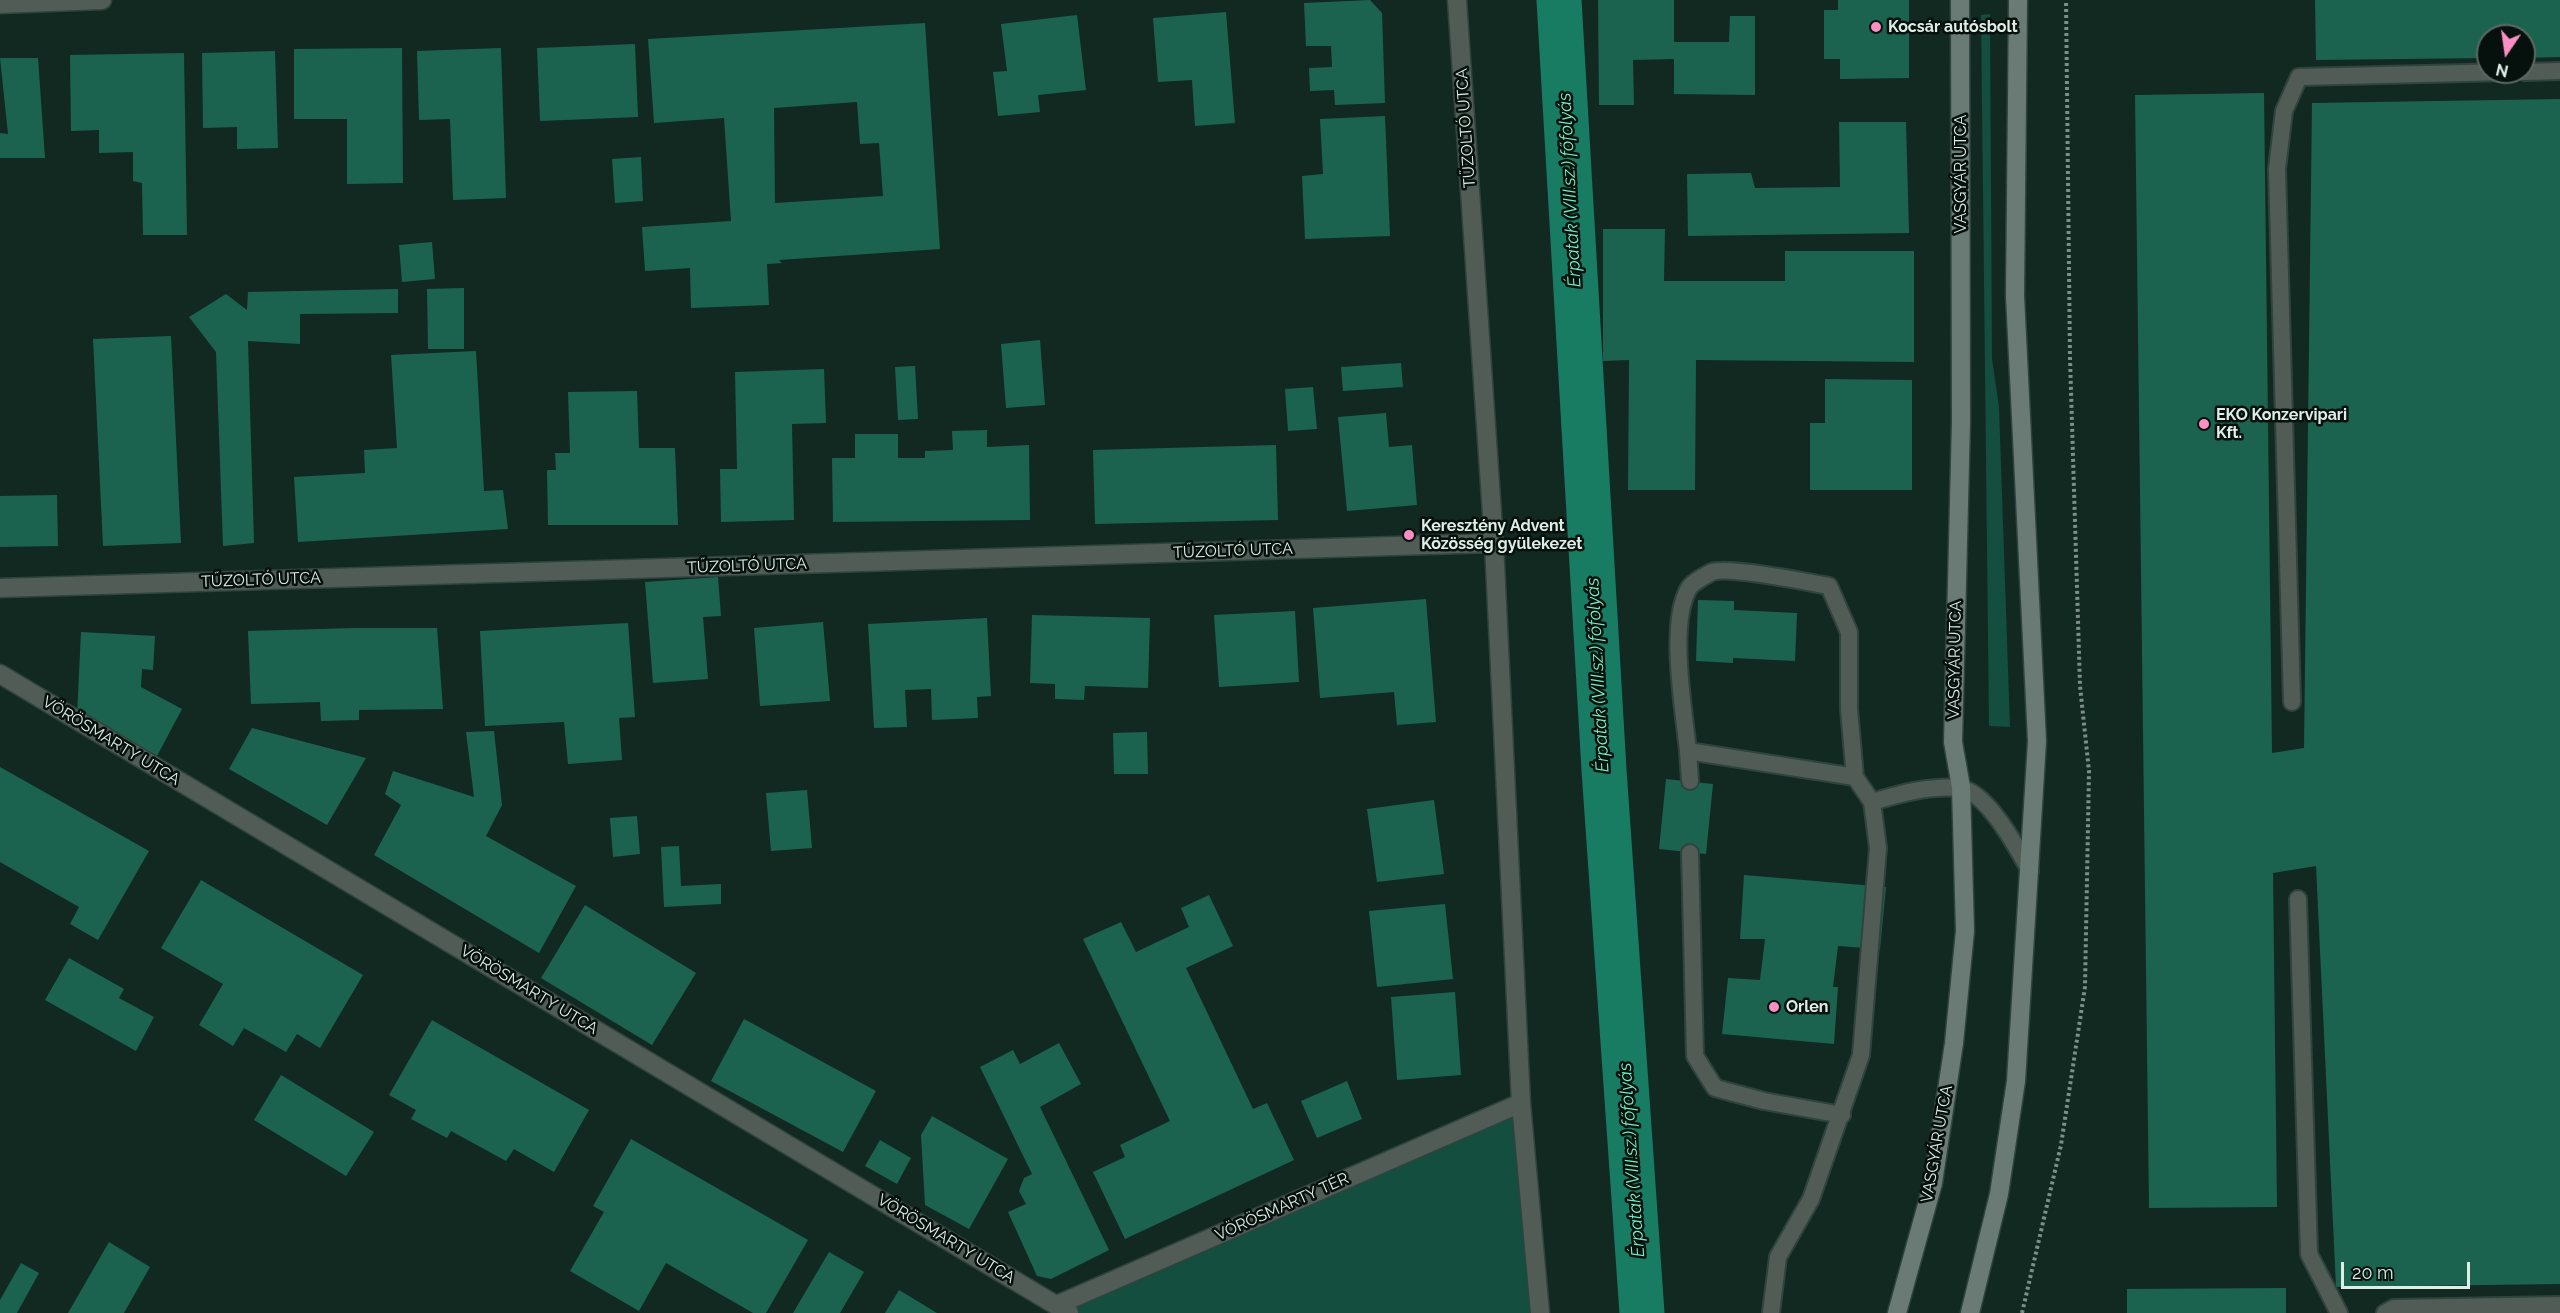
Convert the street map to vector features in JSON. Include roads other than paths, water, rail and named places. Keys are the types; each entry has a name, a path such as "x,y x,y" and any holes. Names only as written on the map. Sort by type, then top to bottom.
{"main road":[{"name":"VASGYÁR UTCA","path":"1897,1313 1933,1183 1954,1043 1965,932 1961,787 1953,742 1961,422 1960,0"},
{"path":"1970,1313 1999,1194 2016,1081 2037,741 2015,296 2018,0"}],"street":[{"path":"0,4 102,0"},
{"name":"TŰZOLTÓ UTCA","path":"1457,0 1494,543 1521,1103"},
{"name":"TŰZOLTÓ UTCA","path":"0,588 1494,543"},
{"name":"VÖRÖSMARTY UTCA","path":"0,674 1063,1309"},
{"path":"1521,1103 1540,1313"},
{"name":"VÖRÖSMARTY TÉR","path":"1063,1309 1521,1103"}],"lane":[{"path":"2536,72 2560,71"},
{"path":"2292,702 2277,169 2284,111 2299,77 2476,73"},
{"path":"1690,781 1679,674 1681,615 1690,587 1713,572 1771,575 1829,586 1849,632 1849,709 1855,777 1872,802 1878,848 1861,1055 1811,1199 1778,1257 1771,1313"},
{"path":"1688,751 1855,777"},
{"path":"1872,802 1908,791 1961,787 1984,803 2003,823 2030,871"},
{"path":"1690,853 1695,1056 1715,1088 1764,1101 1842,1115"},
{"path":"2298,899 2309,1254 2339,1313"},
{"path":"2385,1313 2394,1308 2560,1305"}],"waterway":[{"name":"Érpatak (VIII.sz.) főfolyás","path":"1559,0 1604,770 1642,1313"}],"place":[{"name":"Kocsár autósbolt","path":"1876,27"},
{"name":"EKO Konzervipari Kft.","path":"2204,424"},
{"name":"Keresztény Advent Közösség gyülekezet","path":"1409,535"},
{"name":"Orlen","path":"1774,1007"}]}
